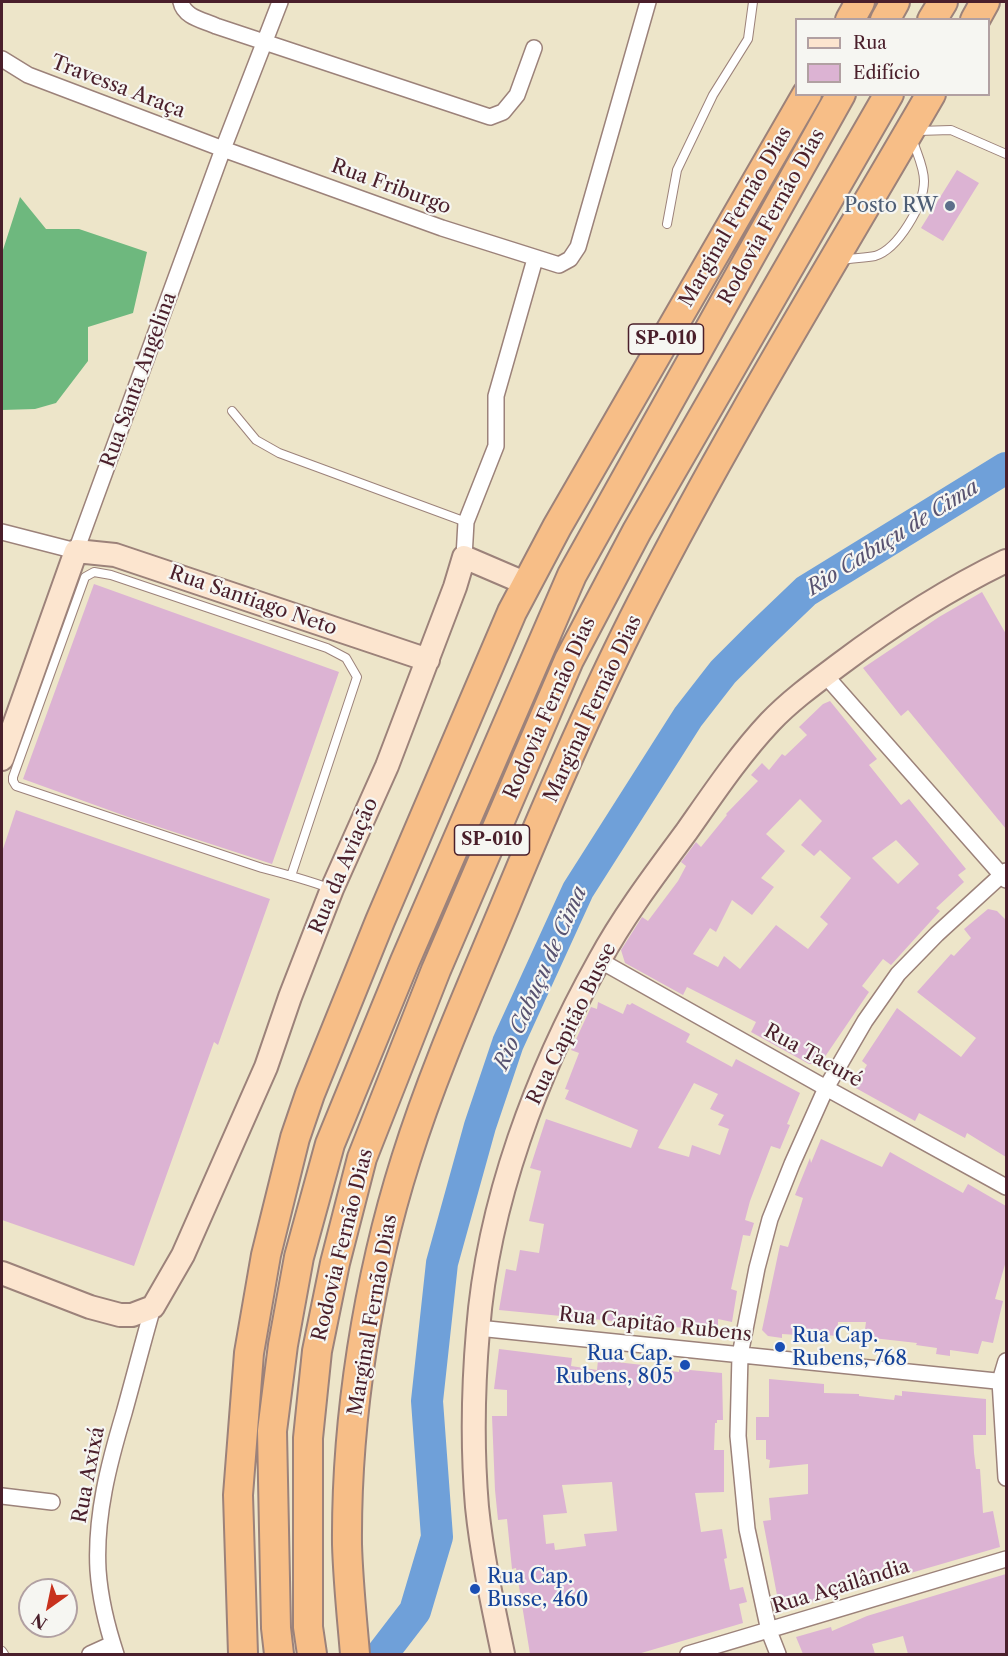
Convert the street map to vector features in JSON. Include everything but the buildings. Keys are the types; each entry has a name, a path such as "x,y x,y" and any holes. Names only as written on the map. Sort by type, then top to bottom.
{"highway":[{"path":"851,18 860,2"},
{"path":"886,18 895,2"},
{"path":"933,18 943,2"},
{"path":"976,18 985,2"},
{"name":"Marginal Fernão Dias","path":"243,1654 238,1495 249,1353 266,1255 295,1138 309,1094 512,612 557,527 806,96"},
{"name":"Rodovia Fernão Dias","path":"279,1654 276,1628 272,1431 283,1345 299,1257 330,1144 405,961 572,575 840,96"},
{"name":"Rodovia Fernão Dias","path":"312,1654 308,1627 309,1427 317,1351 335,1263 362,1158 436,970 569,660 637,531 889,96"},
{"name":"Marginal Fernão Dias","path":"355,1654 347,1547 350,1451 362,1355 380,1255 416,1128 446,1049 529,849 618,651 676,538 930,96"}],"street":[{"path":"181,2 182,8 187,13 232,32 490,117 503,112 517,95 534,48"},
{"name":"Rua Santa Angelina","path":"2,759 223,149 280,2"},
{"path":"540,260 559,265 570,260 578,247 648,2"},
{"name":"Travessa Araça","path":"2,58 28,75 223,149"},
{"name":"Rua Friburgo","path":"223,149 540,260"},
{"name":"Rua da Aviação","path":"153,1307 183,1255 266,1067 290,997 332,889 387,766 455,587 464,557 465,522 496,446 496,396 540,260"},
{"path":"2,532 76,551"},
{"name":"Rua Santiago Neto","path":"76,551 116,555 428,660"},
{"path":"464,557 527,584"},
{"name":"Rua Capitão Busse","path":"503,1654 488,1580 477,1507 474,1424 478,1328 488,1256 519,1138 536,1091 599,960 645,888 770,722 825,675 878,635 979,574 1006,561"},
{"path":"778,1654 769,1631 747,1529 738,1436 740,1355 757,1268 770,1219 826,1088 865,1021 898,975 937,934 1005,875 825,675"},
{"name":"Rua Tacuré","path":"599,960 1006,1187"},
{"path":"2,1273 90,1307 120,1315 132,1315 153,1307"},
{"name":"Rua Axixá","path":"114,1649 102,1599 98,1570 98,1541 110,1461 153,1307"},
{"name":"Rua Capitão Rubens","path":"478,1328 1003,1382"},
{"path":"1006,1361 1003,1382 1006,1478"},
{"path":"2,1496 52,1502"},
{"name":"Rua Açailândia","path":"688,1654 1006,1559"},
{"path":"90,1654 114,1649"}],"lane":[{"path":"667,224 676,170 713,95 748,39 753,2"},
{"path":"835,261 875,256 881,253 897,240 910,221 921,197 924,182 922,167 910,131 951,130 1006,154"},
{"path":"232,411 256,440 279,453 465,522"},
{"path":"291,876 357,676 346,658 327,648 111,575 94,572 85,576 13,781 16,786 291,876 332,889"}],"green space":[{"path":"20,197 46,229 79,229 147,252 133,313 88,327 88,361 56,403 35,409 2,410 2,253"}],"waterway":[{"name":"Rio Cabuçu de Cima","path":"382,1654 415,1611 437,1537 427,1401 442,1263 480,1126 508,1043 578,890 688,717 723,672 760,635 806,591 1006,468"}],"place":[{"name":"Posto RW","path":"950,206"},
{"name":"Rua Cap. Rubens, 768","path":"780,1347"},
{"name":"Rua Cap. Rubens, 805","path":"685,1365"},
{"name":"Rua Cap. Busse, 460","path":"475,1589"}]}
